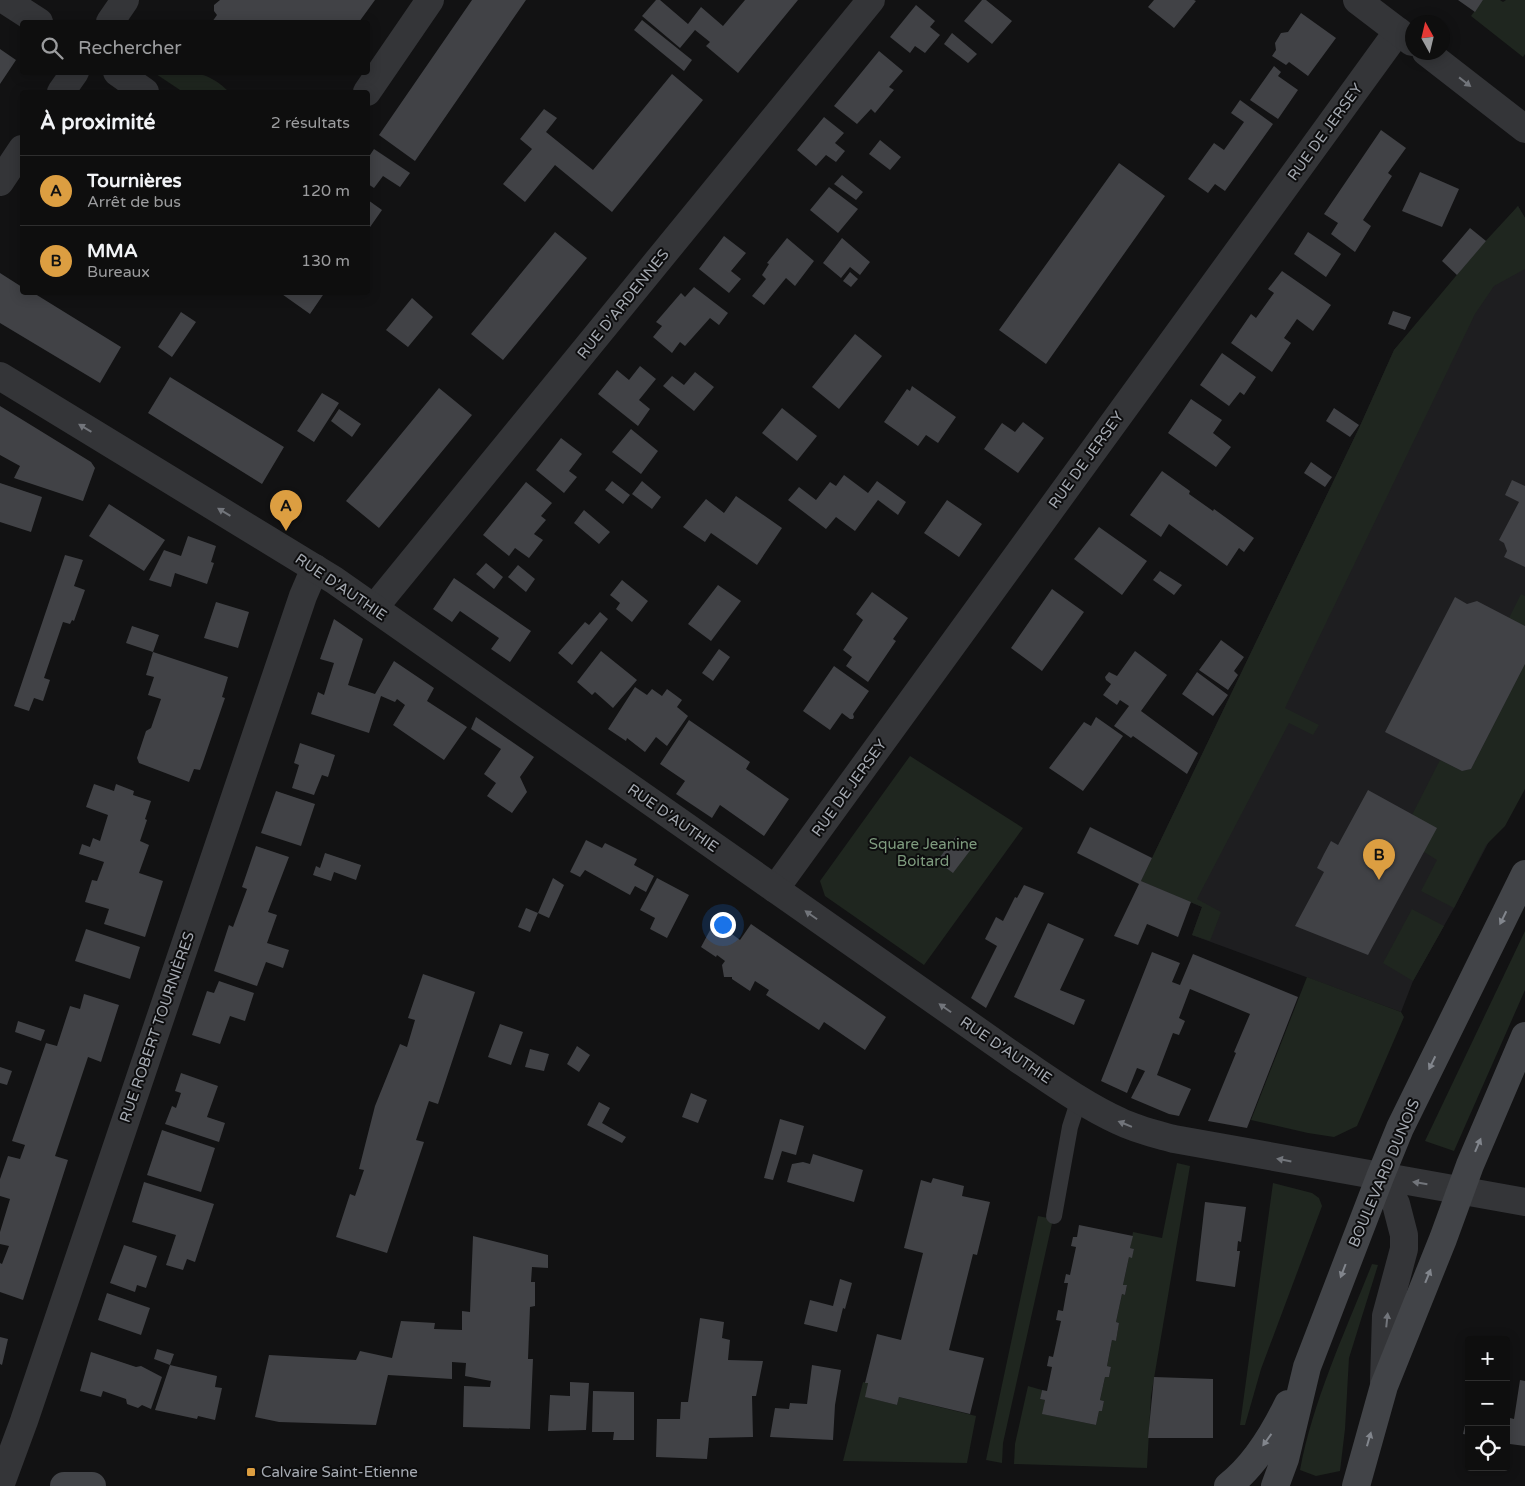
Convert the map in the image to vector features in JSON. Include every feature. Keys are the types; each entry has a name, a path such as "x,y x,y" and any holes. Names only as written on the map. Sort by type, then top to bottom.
{"main road":[{"name":"BOULEVARD DUNOIS","path":"1275,1486 1285,1459 1307,1366 1380,1177 1404,1119 1525,874"},
{"path":"1356,1486 1384,1386 1443,1239 1470,1164 1525,1036"},
{"path":"1228,1486 1242,1475 1276,1428 1307,1366"},
{"path":"64,1486 92,1486"}],"street":[{"path":"5,0 36,20"},
{"path":"111,20 126,0"},
{"path":"369,90 430,0"},
{"name":"RUE D'ARDENNES","path":"374,608 871,0"},
{"path":"1357,0 1405,36"},
{"name":"RUE DE JERSEY","path":"775,889 1405,36"},
{"path":"1436,60 1525,129"},
{"path":"62,90 73,75"},
{"path":"121,75 142,90"},
{"path":"0,182 20,152"},
{"name":"RUE D'AUTHIE","path":"0,376 314,568 374,608 1018,1059 1079,1099 1119,1121 1144,1131 1174,1139 1461,1190"},
{"name":"RUE ROBERT TOURNIÈRES","path":"0,1486 314,568"},
{"path":"1380,1177 1396,1204 1404,1235 1404,1249 1386,1316 1384,1386"},
{"path":"1461,1190 1525,1202"}],"lane":[{"path":"1054,1216 1070,1127 1079,1099"}],"shaded area":[{"path":"1518,206 1525,218 1525,773 1413,981 1401,1012 1192,935 1202,907 1141,881 1360,426 1394,350"}],"green space":[{"path":"1483,0 1500,0 1503,2 1506,0 1525,0 1525,54 1523,57 1471,16"},
{"path":"158,75 201,75 212,79 227,90 180,90"},
{"path":"1518,206 1525,218 1525,269 1494,286 1475,314 1285,708 1319,725 1313,735 1289,723 1197,899 1221,912 1210,941 1192,935 1202,907 1141,881 1360,426 1394,350 1481,246"},
{"path":"1521,594 1525,596 1525,626 1509,618"},
{"path":"1525,664 1525,789 1505,826 1486,845 1454,908 1421,891 1437,860 1424,852 1412,815 1440,760 1462,771 1471,769"},
{"name":"Square Jeanine Boitard","path":"910,756 1023,828 924,965 825,896 820,881"},
{"path":"1412,909 1444,926 1413,981 1383,963"},
{"path":"1525,931 1525,990 1454,1151 1425,1141"},
{"path":"1307,977 1401,1012 1404,1017 1357,1126 1334,1137 1251,1120"},
{"path":"1177,1163 1190,1166 1151,1396 1147,1468 1014,1464 1015,1444 1028,1386 1042,1390 1040,1399 1045,1400 1043,1414 1096,1425 1099,1411 1102,1411 1104,1401 1100,1400 1105,1377 1109,1377 1111,1367 1107,1366 1112,1340 1116,1341 1119,1323 1116,1322 1122,1294 1125,1295 1127,1286 1123,1285 1129,1257 1132,1257 1134,1249 1130,1248 1133,1232 1162,1238"},
{"path":"1273,1183 1312,1193 1319,1198 1322,1206 1261,1369 1245,1425 1240,1425"},
{"path":"1038,1216 1053,1219 1003,1443 1002,1463 986,1460"},
{"path":"1372,1264 1378,1265 1349,1358 1345,1429 1340,1471 1316,1476 1300,1470 1306,1444 1331,1366"},
{"path":"863,1382 868,1383 866,1397 897,1405 899,1397 976,1416 967,1463 843,1461"}],"building":[{"path":"220,0 375,0 360,20 213,20 217,15 214,11 214,5"},
{"path":"472,0 526,0 415,161 379,135"},
{"path":"656,0 660,0 688,24 701,7 723,26 745,0 798,0 738,73 706,46 710,42 695,30 680,48 642,16"},
{"path":"982,0 986,0 1012,21 992,44 964,21"},
{"path":"1154,0 1196,1 1174,28 1148,7"},
{"path":"1458,0 1483,0 1475,12"},
{"path":"916,5 935,21 930,27 940,35 925,53 915,46 910,53 890,37"},
{"path":"1301,13 1336,38 1308,76 1289,62 1286,65 1272,56 1276,50 1275,43 1281,33 1288,32"},
{"path":"642,20 692,60 684,71 634,30"},
{"path":"952,33 977,54 968,63 944,44"},
{"path":"0,49 16,60 0,84"},
{"path":"879,51 903,71 889,87 894,90 875,113 871,109 857,124 834,106"},
{"path":"1274,66 1281,72 1278,76 1298,90 1278,119 1250,100"},
{"path":"672,74 703,100 612,212 555,165 525,202 503,184 532,149 520,139 544,109 557,118 546,132 593,170"},
{"path":"1240,100 1273,124 1225,191 1215,184 1208,193 1188,179 1214,143 1224,150 1244,122 1231,113"},
{"path":"824,117 844,133 835,143 845,151 836,162 826,155 816,166 797,150"},
{"path":"1381,130 1406,148 1388,173 1392,176 1363,220 1371,226 1355,252 1331,234 1338,223 1324,214"},
{"path":"880,140 901,157 890,170 869,154"},
{"path":"374,149 410,173 400,187 383,176 374,188 370,185 370,155"},
{"path":"1119,163 1165,196 1046,364 999,330"},
{"path":"1420,172 1459,189 1442,227 1402,211"},
{"path":"842,175 863,192 856,200 834,184"},
{"path":"829,187 858,209 838,233 810,210"},
{"path":"370,201 382,210 370,227"},
{"path":"1470,228 1486,241 1457,275 1442,261"},
{"path":"555,232 587,258 503,360 471,334"},
{"path":"1308,232 1341,254 1326,277 1294,254"},
{"path":"724,236 746,253 731,271 741,279 729,293 699,269"},
{"path":"787,238 814,261 795,286 786,278 764,305 752,296 766,279 762,275 769,264 767,263"},
{"path":"842,238 870,262 860,275 850,267 841,278 823,263"},
{"path":"1282,271 1331,305 1313,331 1297,319 1284,338 1291,343 1272,372 1231,343 1251,314 1256,318 1274,293 1268,289"},
{"path":"850,272 858,279 851,287 843,281"},
{"path":"0,273 20,286 20,295 37,295 121,347 100,383 0,323"},
{"path":"694,287 728,313 719,325 710,318 685,346 680,342 672,353 653,337 662,326 656,322 681,293 685,297"},
{"path":"283,295 323,295 310,314"},
{"path":"412,298 433,317 408,347 386,330"},
{"path":"1393,311 1411,317 1405,330 1388,324"},
{"path":"181,312 196,322 172,357 158,347"},
{"path":"855,334 882,356 839,409 812,387"},
{"path":"1222,353 1256,377 1244,395 1240,392 1229,406 1200,385"},
{"path":"640,366 656,379 639,400 650,409 638,426 598,394 617,370 629,380"},
{"path":"695,372 714,387 694,411 663,386 672,376 684,385"},
{"path":"170,377 284,447 262,484 148,413"},
{"path":"912,386 956,417 938,443 926,435 918,446 884,422 907,389 910,391"},
{"path":"439,388 472,415 379,528 346,501"},
{"path":"322,393 339,403 314,442 297,431"},
{"path":"1191,399 1222,420 1213,433 1231,447 1216,467 1168,433"},
{"path":"0,406 91,462 95,468 83,501 14,478 20,466 0,455"},
{"path":"782,408 817,436 797,461 762,433"},
{"path":"1334,408 1359,425 1350,437 1326,421"},
{"path":"339,409 361,424 352,437 331,421"},
{"path":"1023,422 1044,438 1018,473 984,449 1002,423 1015,432"},
{"path":"631,429 658,451 641,474 612,452"},
{"path":"561,438 582,454 569,471 577,477 564,493 536,470"},
{"path":"1311,462 1332,477 1325,487 1304,473"},
{"path":"1162,471 1190,491 1189,494 1213,511 1214,509 1254,538 1244,552 1239,548 1227,566 1169,524 1161,537 1130,515"},
{"path":"844,475 868,493 877,481 906,502 898,515 878,500 855,531 836,517 826,529 788,500 799,487 816,500 830,482 836,486"},
{"path":"1512,480 1525,486 1525,567 1504,557 1507,551 1504,543 1499,540 1519,502 1505,495"},
{"path":"612,481 630,495 623,504 605,490"},
{"path":"642,481 661,497 652,509 632,494"},
{"path":"526,482 552,503 541,516 546,520 534,534 543,540 529,558 515,548 509,556 483,535"},
{"path":"0,483 42,497 31,532 0,522"},
{"path":"736,496 782,528 757,565 711,533 705,542 683,527 706,499 724,513"},
{"path":"947,500 982,524 959,557 924,533"},
{"path":"109,504 165,540 144,571 89,536"},
{"path":"584,510 610,532 599,544 574,523"},
{"path":"1099,527 1147,561 1122,595 1074,559"},
{"path":"188,536 216,546 211,562 214,563 207,584 175,573 171,587 149,580 164,550 181,556"},
{"path":"65,555 83,560 74,586 85,590 74,621 72,620 70,624 63,622 44,678 50,680 43,701 34,698 29,711 14,706"},
{"path":"486,563 503,577 494,589 476,574"},
{"path":"518,565 535,579 526,592 508,577"},
{"path":"1160,571 1182,585 1174,595 1153,580"},
{"path":"454,578 531,631 510,662 491,649 499,638 460,611 452,622 433,609"},
{"path":"622,580 648,601 632,622 616,609 620,603 610,595"},
{"path":"718,585 741,601 711,641 688,624"},
{"path":"1052,589 1084,612 1042,671 1011,648"},
{"path":"872,592 908,618 893,639 896,641 868,682 846,666 852,657 843,650 863,620 856,614"},
{"path":"1455,597 1467,604 1477,601 1525,626 1525,664 1471,769 1462,771 1385,732"},
{"path":"216,602 249,612 238,648 204,638"},
{"path":"600,612 608,619 572,665 558,653 585,622 589,625"},
{"path":"334,619 363,639 348,685 375,694 394,661 434,688 427,701 467,727 444,760 393,725 405,705 397,699 395,702 381,696 369,733 311,714 318,692 324,695 334,663 320,659"},
{"path":"132,626 159,635 153,652 126,643"},
{"path":"1221,640 1244,657 1234,671 1238,675 1228,690 1199,670"},
{"path":"719,649 730,657 713,681 702,673"},
{"path":"601,651 637,680 613,708 595,692 592,695 577,682"},
{"path":"1135,651 1167,675 1141,711 1198,753 1187,774 1133,736 1131,738 1114,726 1129,706 1120,700 1117,705 1103,695 1111,684 1105,677 1109,672 1117,676"},
{"path":"153,652 228,677 222,697 225,698 202,765 200,770 194,769 189,782 139,763 137,758 146,731 151,728 161,699 148,695 154,677 146,675"},
{"path":"834,666 869,691 853,714 853,719 842,713 830,730 803,711"},
{"path":"1197,672 1228,695 1213,716 1182,694"},
{"path":"635,687 647,695 652,689 662,696 667,689 682,700 677,707 688,716 667,746 656,737 645,752 627,738 626,741 608,729"},
{"path":"476,717 534,757 520,777 527,792 512,813 487,796 496,783 484,774 501,749 471,729"},
{"path":"1096,717 1123,736 1083,791 1049,768 1084,722 1091,726"},
{"path":"689,720 750,762 746,769 789,799 764,836 720,805 712,818 676,794 685,781 660,764"},
{"path":"300,743 335,755 328,777 322,775 314,795 292,788 299,765 294,763"},
{"path":"94,784 114,791 116,784 134,791 133,795 151,801 140,841 149,845 139,873 163,881 145,937 104,924 109,909 85,902 92,880 97,881 104,862 79,854 82,844 90,847 93,838 100,841 108,815 86,807"},
{"path":"1368,790 1437,828 1368,955 1295,926 1324,872 1317,868 1324,854 1331,841 1338,845"},
{"path":"276,791 315,804 301,846 261,833"},
{"path":"1090,827 1152,858 1141,881 1191,902 1178,937 1147,924 1138,945 1114,936 1139,884 1077,853"},
{"path":"956,836 972,848 953,873 937,861"},
{"path":"586,840 602,848 605,843 637,859 634,865 654,876 646,892 635,886 630,895 585,870 580,877 570,872"},
{"path":"256,846 289,857 268,912 277,915 267,943 289,950 283,968 266,962 257,986 214,971 229,925 233,927 247,889 242,887"},
{"path":"325,853 361,865 356,880 334,872 331,881 313,875 316,866 320,868"},
{"path":"553,878 564,885 549,918 538,913"},
{"path":"657,878 689,895 667,938 650,929 655,918 640,910"},
{"path":"1024,885 1044,893 986,1008 971,998 997,946 985,939 996,917 1003,921 1015,897 1017,898"},
{"path":"526,908 538,913 530,932 518,927"},
{"path":"716,919 733,931 732,934 740,940 751,924 886,1017 865,1050 824,1022 819,1030 766,995 769,990 755,981 750,991 732,979 732,977 724,977 722,965 725,961 701,947"},
{"path":"1048,923 1084,939 1060,990 1085,1000 1074,1025 1014,997"},
{"path":"86,929 140,947 130,979 75,961"},
{"path":"1152,952 1180,963 1172,982 1180,985 1193,954 1298,997 1247,1128 1208,1121 1250,1014 1190,989 1179,1018 1185,1021 1179,1035 1173,1033 1157,1075 1191,1089 1179,1116 1169,1114 1131,1098 1145,1071 1137,1068 1127,1093 1101,1081"},
{"path":"423,974 475,992 438,1104 429,1101 416,1140 424,1142 387,1253 336,1237 350,1194 355,1196 364,1170 359,1169 375,1106 400,1044 407,1047 415,1020 408,1018"},
{"path":"219,981 254,993 245,1021 230,1016 220,1044 192,1035 207,991 214,993"},
{"path":"84,994 119,1005 101,1062 88,1057 55,1156 68,1160 23,1300 0,1292 0,1263 2,1264 9,1246 0,1244 0,1232 10,1199 0,1196 0,1179 8,1156 20,1159 25,1145 12,1141 46,1043 57,1046 70,1006 80,1009"},
{"path":"18,1021 45,1030 41,1041 15,1032"},
{"path":"500,1024 523,1032 511,1065 488,1057"},
{"path":"577,1046 590,1055 579,1072 567,1064"},
{"path":"530,1049 549,1054 544,1071 525,1067"},
{"path":"0,1067 12,1071 7,1085 0,1083"},
{"path":"181,1073 218,1086 207,1117 225,1123 219,1142 165,1124 172,1106 176,1108 181,1093 175,1091"},
{"path":"691,1093 707,1100 698,1123 682,1117"},
{"path":"599,1102 610,1108 602,1123 626,1137 622,1143 587,1125"},
{"path":"780,1119 804,1126 796,1155 782,1151 773,1180 764,1178"},
{"path":"162,1130 215,1148 201,1192 147,1175"},
{"path":"813,1154 863,1170 854,1202 787,1182 792,1164 803,1162 810,1164"},
{"path":"933,1178 964,1186 962,1196 990,1202 977,1255 973,1254 949,1350 984,1358 970,1414 899,1397 897,1405 865,1397 868,1383 865,1383 877,1334 901,1340 923,1253 904,1248 921,1180 931,1183"},
{"path":"144,1182 214,1204 195,1262 187,1259 183,1270 166,1265 176,1235 132,1222"},
{"path":"1205,1202 1246,1207 1241,1242 1238,1241 1237,1251 1240,1251 1235,1287 1196,1281"},
{"path":"1079,1225 1133,1236 1130,1248 1134,1249 1132,1258 1129,1257 1123,1285 1127,1285 1125,1295 1122,1294 1116,1322 1119,1323 1116,1341 1112,1340 1107,1366 1111,1367 1109,1377 1105,1377 1100,1400 1104,1401 1102,1411 1099,1411 1096,1425 1042,1414 1045,1400 1040,1399 1042,1390 1047,1391 1052,1367 1047,1366 1049,1356 1053,1357 1061,1321 1056,1320 1058,1310 1063,1311 1068,1283 1064,1283 1066,1274 1070,1275 1076,1247 1071,1246 1073,1237 1077,1237"},
{"path":"473,1236 548,1255 548,1268 532,1267 531,1282 535,1282 535,1306 530,1307 528,1359 533,1359 530,1429 463,1427 464,1386 490,1387 491,1381 465,1376 466,1363 452,1362 452,1379 388,1375 376,1425 279,1422 255,1417 269,1355 356,1360 360,1351 392,1358 401,1321 435,1323 434,1329 462,1330 462,1311 470,1312"},
{"path":"124,1245 157,1256 146,1288 137,1285 135,1292 110,1283"},
{"path":"840,1279 852,1283 837,1332 804,1324 810,1300 833,1306"},
{"path":"107,1293 150,1308 141,1335 98,1320"},
{"path":"700,1318 724,1322 722,1338 730,1340 728,1360 763,1361 756,1396 752,1396 753,1437 709,1438 707,1459 656,1457 657,1419 680,1419 681,1402 688,1402"},
{"path":"0,1337 8,1339 2,1365 0,1364"},
{"path":"157,1349 174,1354 170,1365 154,1359"},
{"path":"91,1352 136,1367 141,1366 162,1377 151,1409 142,1405 138,1408 127,1404 126,1399 103,1391 101,1397 80,1391"},
{"path":"170,1365 217,1376 215,1387 222,1388 215,1420 198,1416 197,1419 155,1410"},
{"path":"812,1365 841,1370 835,1405 833,1440 770,1437 775,1408 789,1409 790,1403 807,1404"},
{"path":"1154,1377 1213,1379 1213,1438 1148,1438"},
{"path":"1520,1380 1525,1381 1525,1446 1510,1444 1510,1418 1514,1419"},
{"path":"570,1382 589,1383 586,1430 548,1431 550,1395 570,1396"},
{"path":"593,1391 634,1392 634,1440 613,1440 614,1432 592,1432"}],"place":[{"name":"Tournières","path":"286,531"},
{"name":"MMA","path":"1379,880"},
{"name":"Calvaire Saint-Etienne","path":"251,1472"}]}
